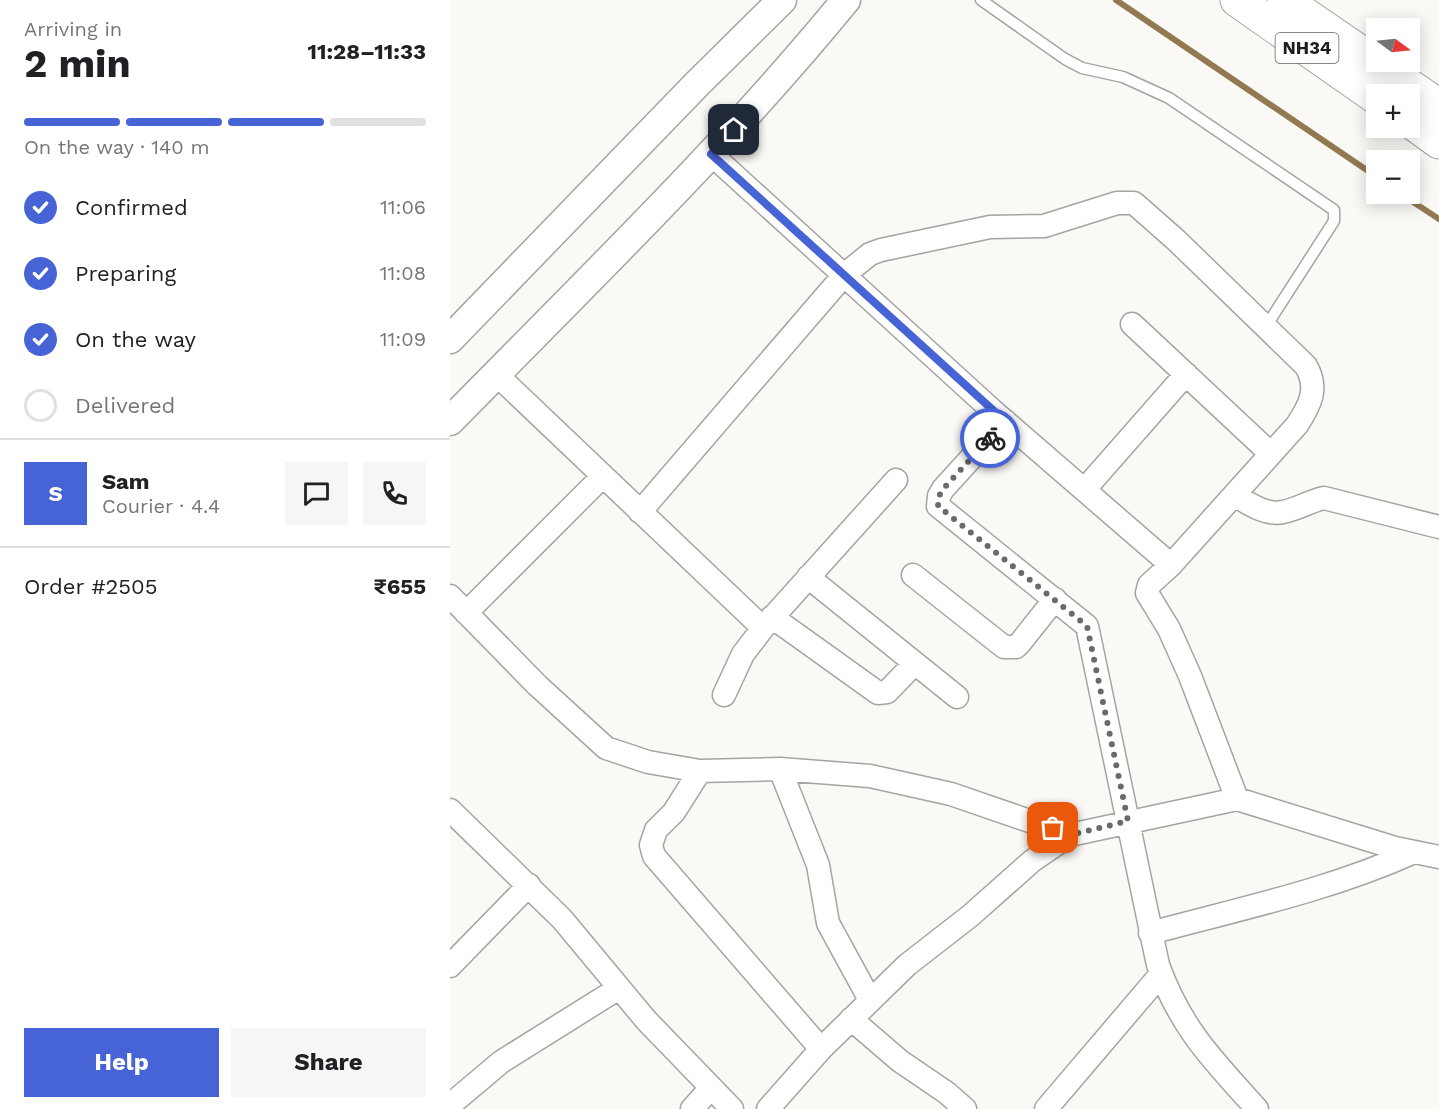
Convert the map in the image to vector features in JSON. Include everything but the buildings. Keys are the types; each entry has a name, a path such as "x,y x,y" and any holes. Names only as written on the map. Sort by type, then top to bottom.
{"highway":[{"name":"NH34","path":"1237,0 1366,90"},
{"name":"NH34","path":"1284,0 1439,106"},
{"path":"1420,128 1439,142"}],"street":[{"path":"450,339 696,85 782,0"},
{"path":"450,421 711,154 787,73 846,0"},
{"path":"711,154 1005,421 1171,565"},
{"path":"640,512 844,275 870,254 990,227 1044,226 1125,201 1144,210 1306,366 1314,385 1309,406 1271,454 1171,565 1149,585 1147,593 1169,629 1186,666 1237,799"},
{"path":"1132,324 1271,454"},
{"path":"495,374 640,512 767,622 878,693 887,692 915,663"},
{"path":"1085,489 1186,374"},
{"path":"1005,421 943,489 939,496 938,506 1079,617 1087,626 1150,933 1161,974 1171,997 1199,1045 1257,1109"},
{"path":"466,612 603,476"},
{"path":"724,695 743,654 767,622 896,480"},
{"path":"1234,495 1263,510 1273,512 1282,512 1324,498 1439,527"},
{"path":"913,575 1004,647 1016,647 1055,599"},
{"path":"808,577 957,698"},
{"path":"450,596 537,685 606,748 648,762 700,771 780,769 870,776 951,794 1070,835"},
{"path":"780,769 818,865 828,923 870,1000"},
{"path":"700,771 674,812 656,830 651,844 654,856 821,1049"},
{"path":"768,1109 821,1049 907,965 970,916 1032,861 1070,835 1237,799 1414,852 1439,857"},
{"path":"450,810 562,919 646,1020 732,1109"},
{"path":"1150,933 1294,895 1381,867 1414,852"},
{"path":"450,966 529,885"},
{"path":"1046,1109 1161,974"},
{"path":"450,1105 501,1062 619,988"},
{"path":"851,1019 900,1060 947,1093 965,1109"},
{"path":"692,1109 711,1088"}],"lane":[{"path":"981,0 1065,59 1082,68 1123,77 1169,98 1334,210 1334,221 1265,328"}],"waterway":[{"path":"1116,0 1366,170"},
{"path":"1416,204 1439,219"}],"way so far":[{"path":"990,438 943,489 939,496 938,506 1079,617 1087,626 1128,821 1070,835 1053,828"}],"route":[{"path":"734,130 711,154 1005,421 990,438"}]}
